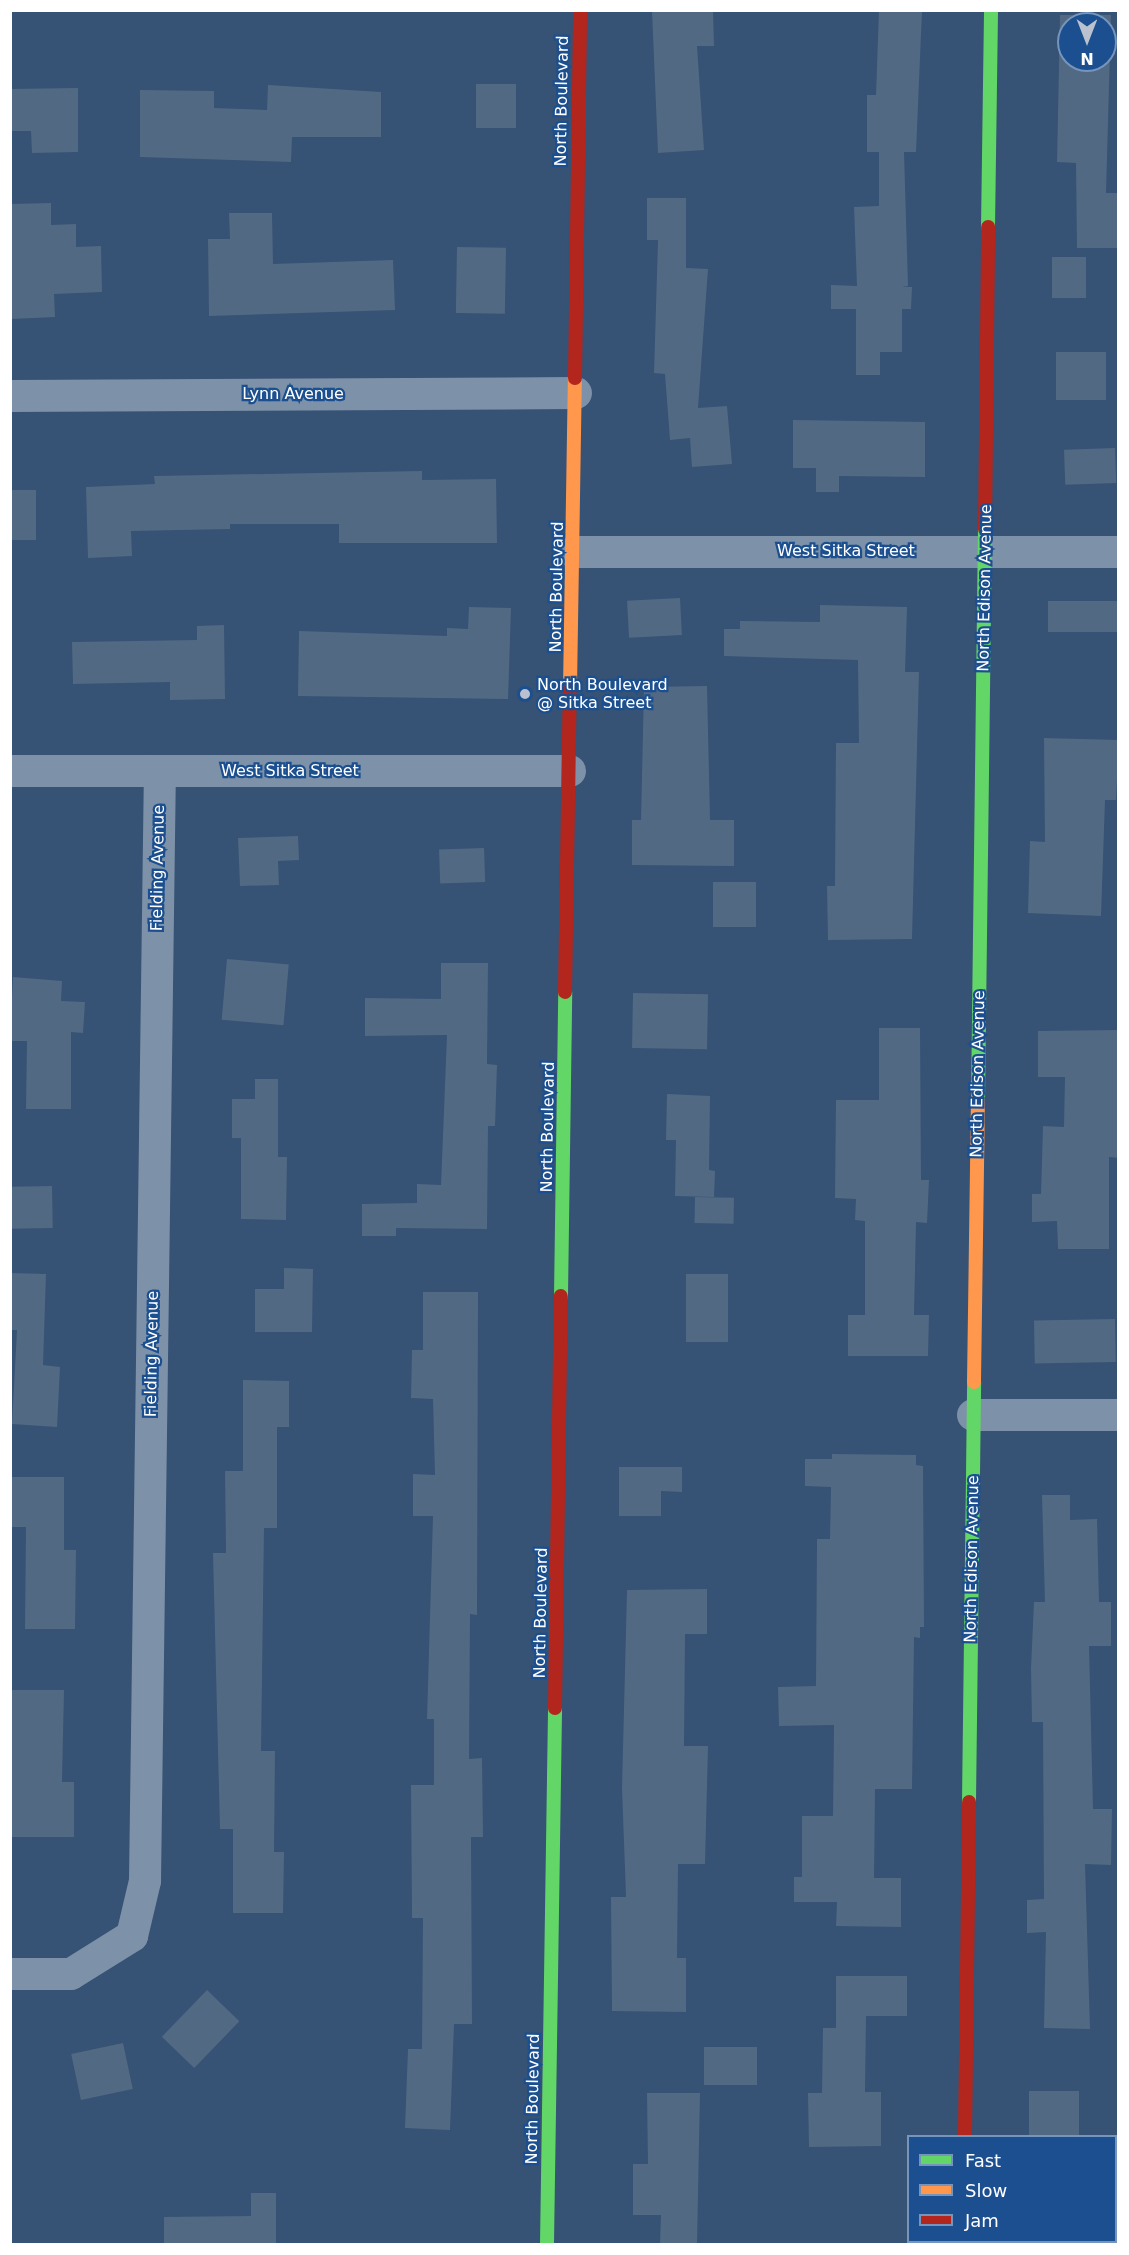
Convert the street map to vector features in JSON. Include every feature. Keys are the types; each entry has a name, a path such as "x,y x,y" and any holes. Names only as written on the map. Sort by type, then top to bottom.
{"street":[{"name":"North Boulevard","path":"547,2244 574,552 580,10"},
{"name":"North Edison Avenue","path":"965,2135 992,10"},
{"name":"Lynn Avenue","path":"10,396 576,393"},
{"name":"West Sitka Street","path":"574,552 1119,552"},
{"name":"West Sitka Street","path":"10,771 570,771"},
{"name":"Fielding Avenue","path":"10,1974 71,1974 132,1936 145,1881 160,771"},
{"path":"973,1415 1119,1415"}],"building":[{"path":"713,10 714,46 697,46 704,150 658,153 652,11"},
{"path":"879,10 922,11 916,152 904,152 908,286 902,287 912,287 911,309 902,309 902,352 880,352 880,375 856,375 856,309 831,309 831,285 857,286 854,207 879,206 879,152 867,152 867,95 876,95"},
{"path":"1059,72 1109,72 1106,193 1119,193 1119,248 1077,248 1076,163 1057,162"},
{"path":"476,84 516,84 516,128 476,128"},
{"path":"268,85 381,92 381,137 292,137 291,162 140,157 140,90 214,91 214,108 267,110"},
{"path":"78,88 78,152 32,153 31,131 10,131 10,89"},
{"path":"647,198 686,198 686,268 708,269 698,408 727,406 732,464 692,467 690,438 670,440 665,374 654,373 658,240 647,240"},
{"path":"51,203 51,225 76,224 76,247 101,246 102,292 54,294 55,317 11,319 10,204"},
{"path":"229,213 272,213 273,264 393,260 395,310 209,316 208,239 230,239"},
{"path":"457,247 506,248 505,314 456,313"},
{"path":"1052,257 1086,257 1086,298 1052,298"},
{"path":"1056,352 1106,352 1106,400 1056,400"},
{"path":"793,420 925,422 925,477 839,476 839,492 816,492 816,468 793,468"},
{"path":"1115,448 1116,483 1065,485 1064,450"},
{"path":"422,471 422,480 496,479 497,543 339,543 339,524 230,524 230,529 131,531 132,556 88,558 86,487 155,484 154,476"},
{"path":"10,490 36,490 36,540 10,540"},
{"path":"680,598 682,635 629,638 627,601"},
{"path":"1048,601 1118,601 1118,632 1048,632"},
{"path":"820,605 907,607 905,672 919,672 912,939 828,940 827,886 835,886 836,743 859,743 858,660 724,656 724,629 740,629 740,621 820,622"},
{"path":"469,607 511,608 508,699 298,696 299,631 447,636 447,628 468,629"},
{"path":"224,625 225,699 170,700 170,682 73,684 72,642 197,640 197,626"},
{"path":"707,686 710,820 734,820 734,866 632,865 632,820 641,820 644,687"},
{"path":"1044,738 1119,740 1116,800 1105,800 1101,916 1028,913 1030,841 1045,842"},
{"path":"298,836 299,860 278,861 279,885 240,886 238,838"},
{"path":"484,848 485,882 440,884 439,850"},
{"path":"713,882 756,882 756,927 713,927"},
{"path":"227,959 289,964 283,1025 222,1020"},
{"path":"441,963 488,963 487,1064 497,1065 495,1126 488,1126 487,1229 396,1228 396,1236 362,1236 362,1204 417,1203 417,1184 441,1185 447,1035 365,1036 365,998 441,999"},
{"path":"13,977 62,981 61,1001 85,1002 83,1033 71,1032 71,1109 26,1109 27,1041 10,1041"},
{"path":"633,993 708,994 707,1049 632,1048"},
{"path":"879,1028 920,1028 921,1180 929,1180 927,1223 916,1222 914,1315 929,1315 928,1356 848,1356 848,1315 865,1315 865,1221 855,1220 856,1199 835,1198 836,1100 879,1100"},
{"path":"1119,1030 1119,1158 1109,1157 1109,1249 1058,1249 1057,1221 1032,1222 1032,1194 1041,1194 1043,1126 1064,1127 1065,1077 1038,1077 1038,1031"},
{"path":"255,1079 278,1079 278,1157 287,1157 286,1220 241,1219 241,1138 232,1138 232,1099 255,1099"},
{"path":"667,1094 710,1096 709,1170 715,1171 714,1197 675,1196 676,1140 666,1140"},
{"path":"52,1186 53,1228 11,1229 10,1187"},
{"path":"695,1197 734,1198 734,1224 695,1223"},
{"path":"284,1268 313,1269 312,1332 255,1332 255,1289 284,1289"},
{"path":"10,1273 46,1274 43,1365 60,1367 57,1427 12,1424 17,1330 10,1330"},
{"path":"686,1274 728,1274 728,1342 686,1342"},
{"path":"423,1292 478,1292 477,1615 470,1614 469,1759 482,1758 483,1837 471,1837 472,2024 454,2024 450,2130 405,2128 408,2049 422,2049 423,1918 412,1918 411,1785 434,1785 434,1719 427,1719 433,1516 413,1516 413,1474 435,1475 433,1399 411,1398 412,1350 423,1350"},
{"path":"1115,1319 1116,1362 1035,1363 1034,1320"},
{"path":"243,1380 289,1381 289,1427 277,1427 277,1528 264,1528 261,1751 275,1751 274,1852 284,1852 283,1913 233,1913 233,1829 220,1829 213,1553 226,1553 225,1471 243,1471"},
{"path":"832,1454 916,1455 916,1465 923,1466 924,1627 920,1627 920,1638 914,1637 912,1789 875,1789 874,1878 901,1878 901,1927 836,1926 837,1902 794,1902 794,1877 802,1877 802,1816 833,1816 834,1725 779,1726 778,1687 816,1686 817,1539 830,1539 831,1487 805,1486 805,1459 832,1459"},
{"path":"619,1467 682,1467 682,1492 661,1491 661,1516 619,1516"},
{"path":"10,1477 64,1477 64,1550 76,1550 75,1629 25,1629 26,1527 10,1527"},
{"path":"1042,1495 1070,1495 1070,1520 1097,1519 1099,1602 1111,1602 1111,1646 1089,1646 1093,1809 1112,1809 1111,1865 1085,1864 1090,2029 1044,2028 1046,1932 1027,1933 1027,1900 1044,1899 1043,1722 1032,1722 1031,1668 1034,1602 1045,1602"},
{"path":"707,1589 707,1634 685,1634 684,1746 708,1746 705,1864 678,1864 677,1958 686,1958 686,2012 612,2011 611,1897 626,1897 622,1788 627,1590"},
{"path":"10,1690 64,1690 62,1782 74,1782 74,1837 10,1837"},
{"path":"836,1976 907,1976 907,2016 866,2016 865,2092 881,2092 881,2146 809,2147 808,2093 822,2093 823,2028 836,2028"},
{"path":"207,1990 239,2021 194,2068 162,2037"},
{"path":"123,2043 133,2089 81,2100 71,2054"},
{"path":"704,2047 757,2047 757,2085 704,2085"},
{"path":"1029,2091 1079,2091 1079,2135 1029,2135"},
{"path":"647,2093 700,2093 697,2244 660,2244 661,2215 633,2215 633,2164 648,2164"},
{"path":"251,2193 276,2193 276,2244 164,2244 164,2217 251,2216"}],"traffic: fast":[{"path":"988,227 991,10"},
{"path":"978,1100 985,529"},
{"path":"561,1296 565,992"},
{"path":"969,1802 974,1382"},
{"path":"547,2244 555,1708"}],"traffic: slow":[{"path":"570,688 575,378"},
{"path":"974,1382 978,1100"}],"traffic: jam":[{"path":"575,378 580,10"},
{"path":"985,529 988,227"},
{"path":"565,992 570,688"},
{"path":"555,1708 561,1296"},
{"path":"965,2135 969,1802"}],"place":[{"name":"North Boulevard @ Sitka Street","path":"525,694"}]}
